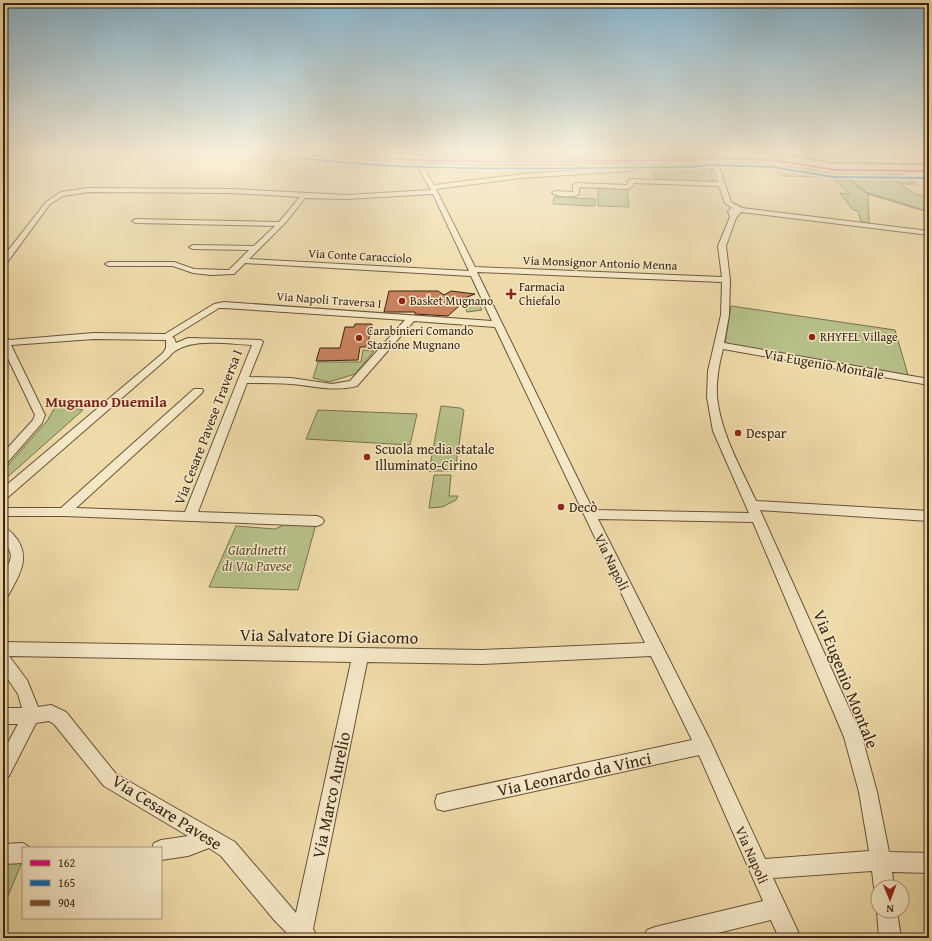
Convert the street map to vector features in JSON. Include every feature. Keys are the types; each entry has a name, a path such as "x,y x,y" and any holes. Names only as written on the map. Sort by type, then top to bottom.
{"street":[{"path":"3,262 48,202 61,195"},
{"path":"285,195 292,196 300,201 387,195"},
{"path":"109,264 174,264 193,270 220,274 231,272 245,261 281,224 303,197 312,195 336,198"},
{"name":"Via Napoli","path":"436,195 533,393 654,649 704,746 790,938"},
{"path":"725,195 734,213 929,233"},
{"name":"Via Eugenio Montale","path":"734,213 722,246 726,280 723,330 718,345 713,371 712,397 719,432 750,505 814,644 853,737 863,773 881,861 883,879"},
{"path":"136,221 281,224"},
{"path":"193,247 257,248"},
{"name":"Via Conte Caracciolo","path":"245,261 473,272"},
{"name":"Via Monsignor Antonio Menna","path":"473,272 726,280"},
{"name":"Via Napoli Traversa I","path":"167,337 171,333 217,306 224,305 498,324"},
{"path":"244,380 291,381 332,387 353,384 411,318"},
{"path":"3,460 38,422 40,416 4,340 94,336 167,337 172,343 166,355 3,495"},
{"name":"Via Cesare Pavese Traversa I","path":"170,348 188,342 257,341 244,380 190,516"},
{"name":"Via Eugenio Montale","path":"718,345 929,382"},
{"path":"64,512 198,391"},
{"path":"750,505 929,516"},
{"name":"Via Cesare Pavese Traversa I","path":"3,510 317,521"},
{"path":"589,514 756,518"},
{"path":"3,532 14,543 18,554 16,564 3,592"},
{"name":"Via Salvatore Di Giacomo","path":"3,649 482,657 654,649"},
{"name":"Via Marco Aurelio","path":"304,935 360,656"},
{"path":"3,660 19,680 30,705 30,716 3,770"},
{"name":"Via Cesare Pavese","path":"3,716 30,716 51,713 60,718 110,780 211,838 228,850 282,914 304,935"},
{"name":"Via Leonardo da Vinci","path":"444,802 704,746"},
{"path":"162,850 188,846 211,838"},
{"path":"3,854 22,853"},
{"path":"759,869 881,861 929,863"},
{"path":"655,938 776,908"},
{"path":"888,919 890,938"}],"green space":[{"path":"598,195 628,195 629,207 598,206"},
{"path":"841,195 868,195 869,223 861,222 858,211 853,210"},
{"path":"871,195 919,195 929,197 929,212"},
{"path":"554,197 595,199 595,206 553,204"},
{"path":"477,299 482,310 467,312 462,300"},
{"name":"RHYFEL Village","path":"731,306 895,330 908,375 725,344"},
{"path":"363,350 374,351 355,374 329,382 313,378 318,362 361,362"},
{"path":"57,404 83,410 3,481 3,471 47,421"},
{"path":"441,406 460,408 464,410 455,471 429,471"},
{"path":"318,410 417,414 410,445 306,439"},
{"path":"434,475 451,475 449,496 458,496 456,500 442,507 429,508"},
{"name":"Giardinetti di Via Pavese","path":"288,523 316,524 298,590 209,587 236,526 275,529"},
{"path":"22,862 5,903 3,903 3,863"}],"building":[{"path":"389,291 438,291 444,295 451,291 475,294 457,301 459,306 448,316 415,314 415,312 384,312"},
{"name":"Carabinieri Comando Stazione Mugnano","path":"355,324 372,324 368,343 366,347 360,347 358,360 316,361 320,348 340,348 345,327 354,327"}],"waterway":[{"path":"873,195 929,212"}],"place":[{"name":"Farmacia Chiefalo","path":"511,294"},
{"name":"Basket Mugnano","path":"402,301"},
{"name":"RHYFEL Village","path":"812,337"},
{"name":"Carabinieri Comando Stazione Mugnano","path":"359,338"},
{"name":"Despar","path":"738,433"},
{"name":"Scuola media statale Illuminato-Cirino","path":"367,457"},
{"name":"Decò","path":"561,507"}],"district":[{"name":"Mugnano Duemila","path":"106,402"}]}
